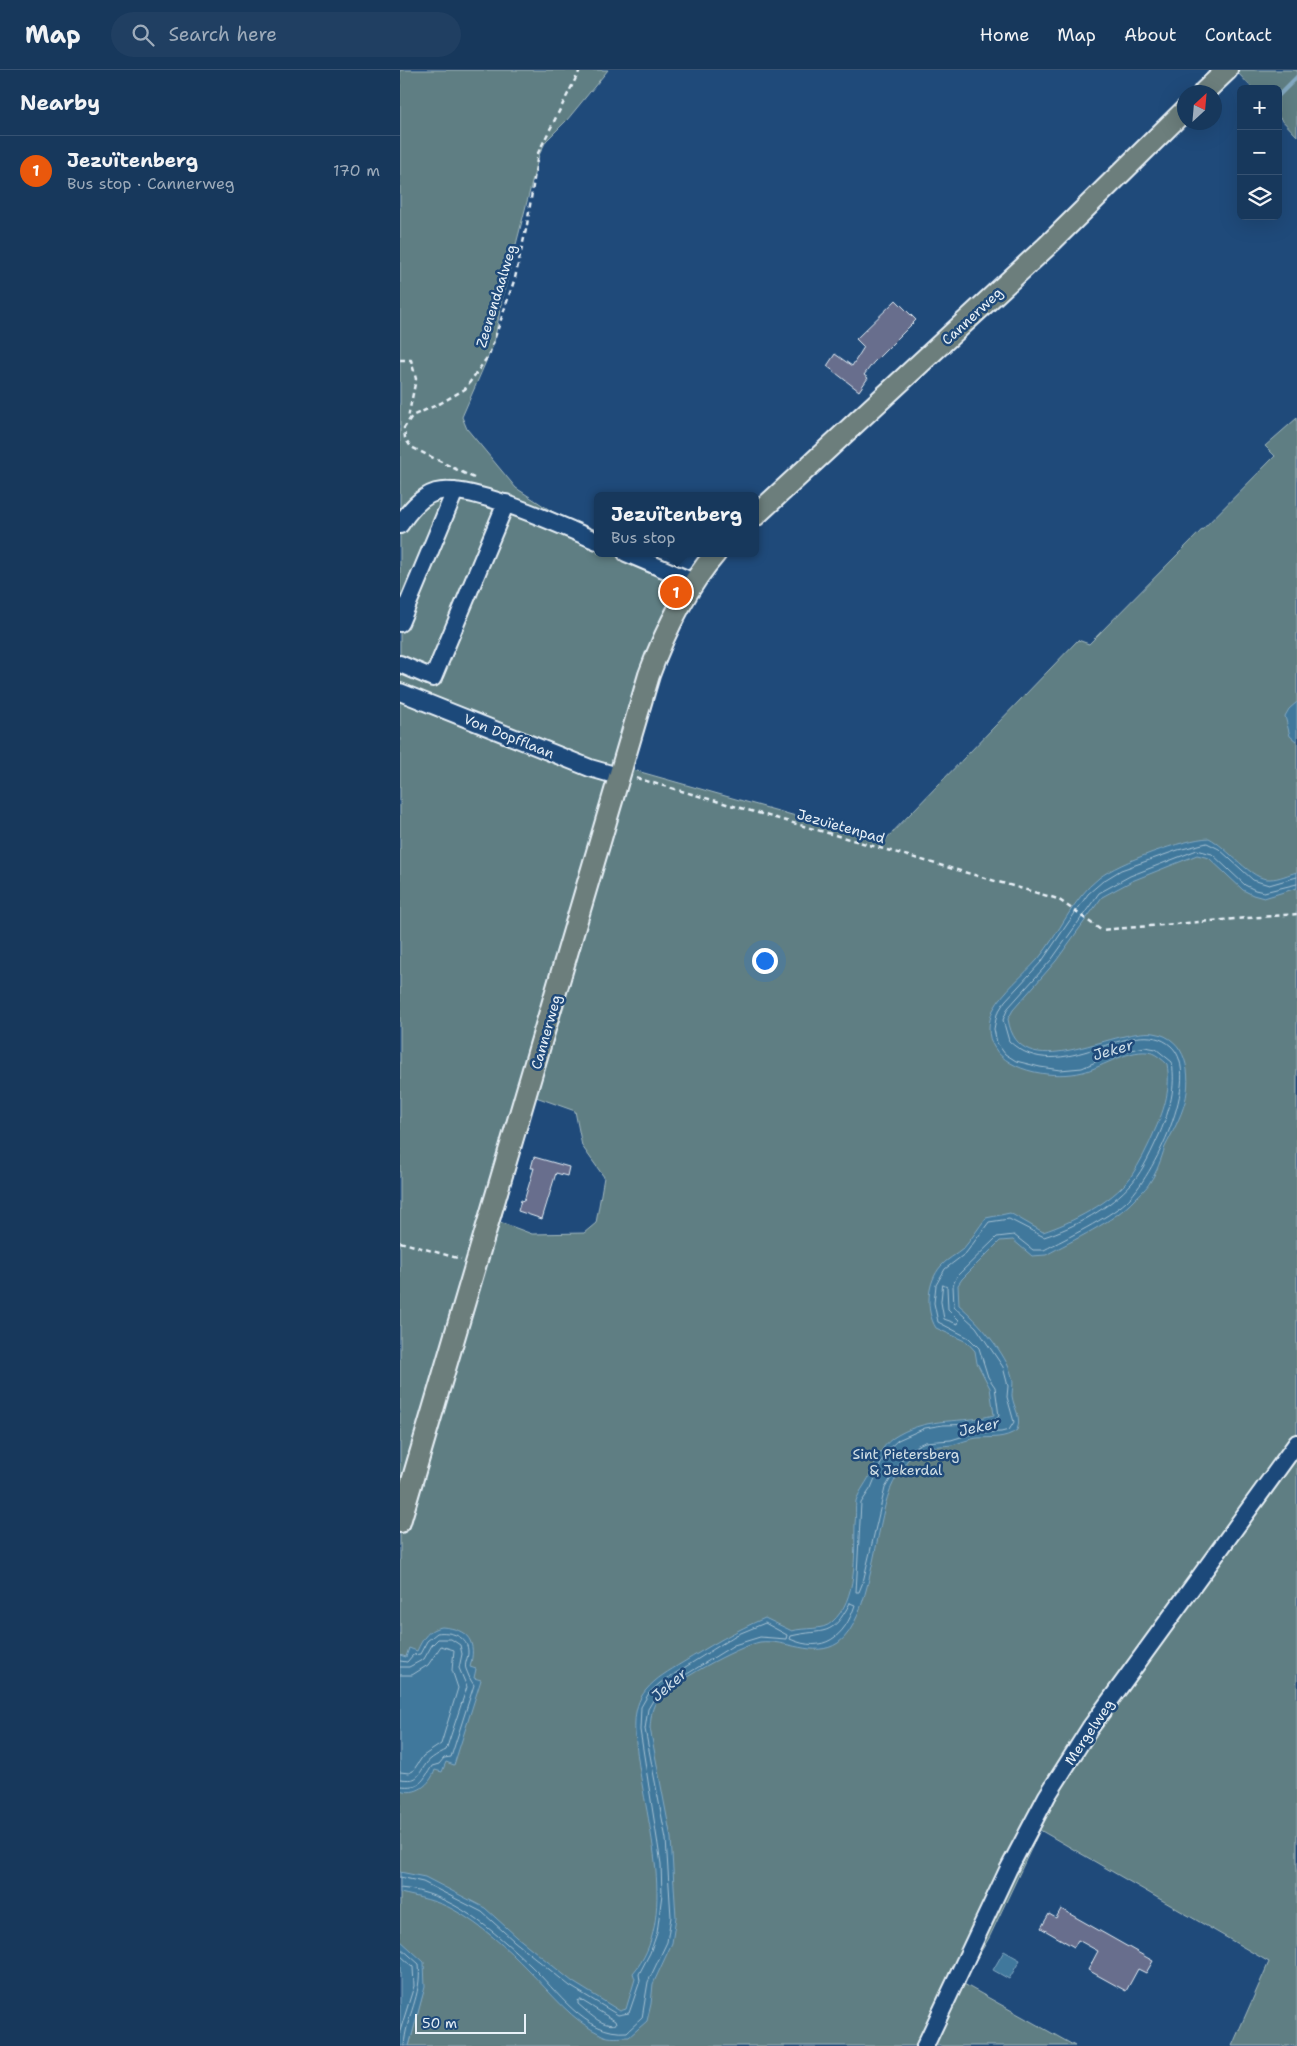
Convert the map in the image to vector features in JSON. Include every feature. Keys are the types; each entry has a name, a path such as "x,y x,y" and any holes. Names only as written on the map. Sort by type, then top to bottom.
{"main road":[{"path":"1211,85 1227,70"},
{"name":"Cannerweg","path":"759,512 1046,248 1177,118"},
{"name":"Cannerweg","path":"400,1522 478,1263 618,776 660,646 674,615 694,582 713,557"}],"street":[{"path":"400,525 409,511 424,498 436,492 449,490 506,503 594,540"},
{"path":"400,623 455,491"},
{"path":"400,664 433,678 506,503"},
{"path":"635,557 694,582"},
{"name":"Von Dopfflaan","path":"400,692 590,768 618,776"},
{"name":"Mergelweg","path":"925,2046 1008,1870 1047,1796 1090,1728 1297,1443"}],"path":[{"name":"Zeenendaalweg","path":"408,420 465,389 490,355 515,278 527,225 538,153 580,70"},
{"path":"400,360 411,360 416,379 404,432 412,446 454,467"},
{"name":"Jezuïetenpad","path":"618,776 640,780 1058,899 1101,930 1297,914"},
{"path":"400,1242 478,1263"}],"green space":[{"name":"Sint Pietersberg & Jekerdal","path":"400,70 608,70 567,120 546,141 539,155 502,299 494,343 462,417 467,429 516,488 553,512 594,531 594,557 653,557 700,587 665,652 630,769 884,841 1078,640 1089,644 1275,456 1265,446 1297,418 1297,2046 1232,2046 1269,1962 1040,1830 989,1938 962,1983 1075,2046 409,2046 423,1993 400,1973","holes":["536,1097 575,1111 582,1146 604,1177 596,1223 584,1233 532,1234 500,1222"]},
{"path":"1239,70 1297,70 1297,136 1282,120 1282,85 1249,85 1237,72"}],"water":[{"path":"1297,702 1297,742 1290,736 1285,716 1289,709"},
{"name":"Jeker","path":"1209,838 1224,848 1255,875 1270,879 1297,872 1297,888 1264,898 1253,895 1243,890 1209,858 1197,855 1132,881 1102,897 1056,961 1013,1010 1008,1019 1016,1039 1030,1050 1048,1053 1070,1050 1137,1034 1154,1033 1165,1036 1174,1042 1180,1050 1187,1070 1187,1091 1181,1113 1155,1174 1145,1189 1126,1207 1105,1223 1080,1237 1046,1255 1032,1256 1013,1240 1000,1241 962,1279 958,1285 959,1305 974,1319 998,1348 1009,1368 1013,1382 1012,1396 1019,1421 1017,1430 1003,1436 974,1439 952,1445 922,1449 911,1456 890,1490 865,1595 858,1615 849,1632 838,1643 819,1649 770,1642 750,1645 721,1658 689,1676 663,1694 654,1705 650,1728 671,1838 676,1917 672,1943 653,1984 647,2021 629,2037 602,2035 571,2014 511,1953 474,1923 441,1904 400,1893 400,1872 425,1877 485,1908 517,1937 573,1982 620,2011 626,2009 635,1979 633,1973 647,1951 654,1926 657,1898 656,1869 635,1732 636,1714 641,1697 658,1678 723,1639 765,1618 792,1631 824,1627 832,1622 846,1601 853,1576 856,1501 879,1455 888,1442 910,1429 922,1425 994,1415 990,1388 977,1363 975,1351 967,1342 936,1328 932,1321 929,1296 936,1273 943,1264 963,1249 986,1218 1010,1213 1043,1232 1090,1211 1113,1195 1130,1178 1147,1149 1164,1106 1168,1090 1168,1073 1167,1064 1154,1054 1144,1052 1126,1055 1091,1070 1072,1074 1047,1074 1022,1068 1010,1063 1001,1056 992,1043 989,1029 993,1010 1008,990 1038,959 1081,896 1099,878 1121,865 1152,852 1184,842"},
{"path":"442,1627 459,1631 469,1638 472,1650 470,1667 476,1669 474,1678 481,1680 454,1765 446,1762 442,1772 435,1770 430,1780 422,1788 412,1792 400,1790 400,1655 406,1657 409,1648 417,1651 426,1635"},
{"path":"400,1940 424,1962 425,1987 409,2046 400,2046"},
{"path":"1004,1951 1020,1960 1009,1979 993,1970"}],"building":[{"path":"896,300 916,320 873,363 864,375 868,378 859,391 827,366 835,354 852,366 864,347 856,339"},
{"path":"534,1157 569,1167 567,1176 556,1173 542,1219 518,1211 521,1200 524,1201 534,1168 531,1168"},
{"path":"1061,1909 1153,1961 1146,1973 1138,1969 1126,1991 1088,1970 1098,1951 1078,1940 1074,1947 1041,1928 1049,1914 1056,1918"}],"waterway":[{"path":"1282,92 1297,77"}],"place":[{"name":"Jezuïtenberg","path":"676,592"}]}
